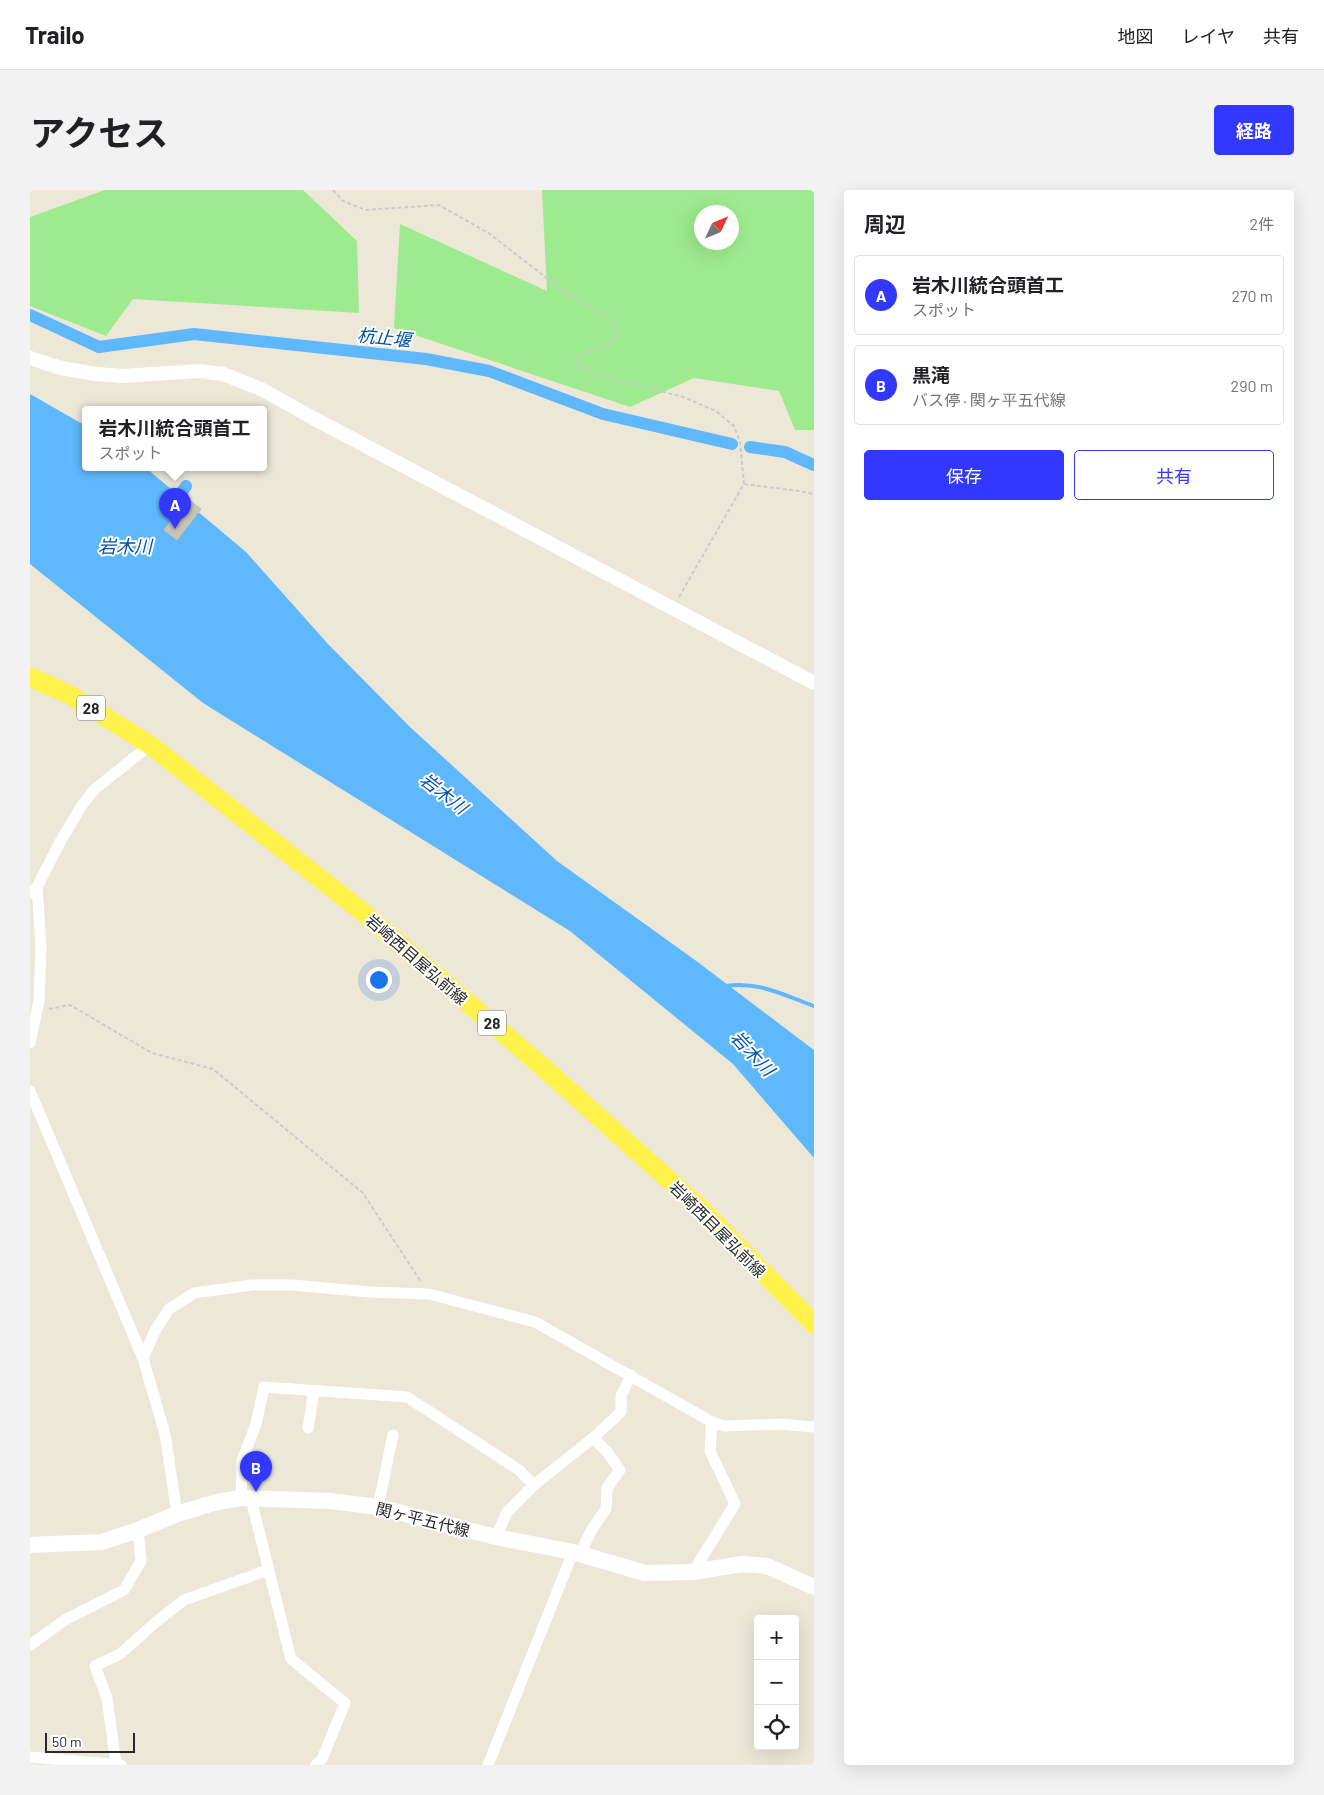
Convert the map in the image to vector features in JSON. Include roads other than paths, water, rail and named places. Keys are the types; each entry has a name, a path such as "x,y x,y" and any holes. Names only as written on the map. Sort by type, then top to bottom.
{"main road":[{"name":"岩崎西目屋弘前線","path":"30,676 70,695 150,745 360,910 554,1077 698,1206 814,1324"},
{"name":"関ヶ平五代線","path":"30,1545 102,1542 177,1514 217,1502 246,1498 330,1501 378,1508 496,1537 576,1553 645,1573 693,1572 742,1564 767,1566 814,1587"}],"street":[{"path":"30,358 78,372 105,375 123,376 199,371 223,374 261,389 814,683"},
{"path":"30,1043 39,1002 41,947 34,890 82,805 95,789 150,745"},
{"path":"30,1091 144,1358 165,1434 177,1514"},
{"path":"144,1358 155,1332 169,1309 194,1293 252,1285 292,1285 370,1292 429,1294 535,1322 712,1422 724,1426 780,1424 814,1427"},
{"path":"496,1537 507,1512 534,1485 593,1438 621,1412 621,1396 631,1375"},
{"path":"316,1765 322,1759 345,1702 291,1659 268,1570 246,1498 242,1461 256,1424 264,1387 407,1397 518,1470 534,1485"},
{"path":"308,1428 314,1391"},
{"path":"693,1572 735,1504 710,1451 712,1422"},
{"path":"378,1508 393,1435"},
{"path":"488,1765 576,1553 606,1509 607,1488 620,1470 593,1438"},
{"path":"30,1645 65,1620 124,1590 141,1561 138,1530"},
{"path":"30,1757 119,1764 107,1698 95,1666 120,1654 184,1600 268,1570"}],"water":[{"name":"岩木川","path":"30,394 82,424 82,471 150,471 246,552 328,644 410,727 557,861 695,960 814,1050 814,1158 733,1064 570,931 203,703 30,564"}],"waterway":[{"name":"杭止堰","path":"30,315 99,347 194,334 426,359 489,371 603,414 732,444"},
{"name":"杭止堰","path":"750,447 785,452 814,465"},
{"path":"170,510 186,486"},
{"path":"725,986 749,985 760,987 814,1006"}],"place":[{"name":"岩木川統合頭首工","path":"175,529"},
{"name":"黒滝","path":"256,1492"}]}
